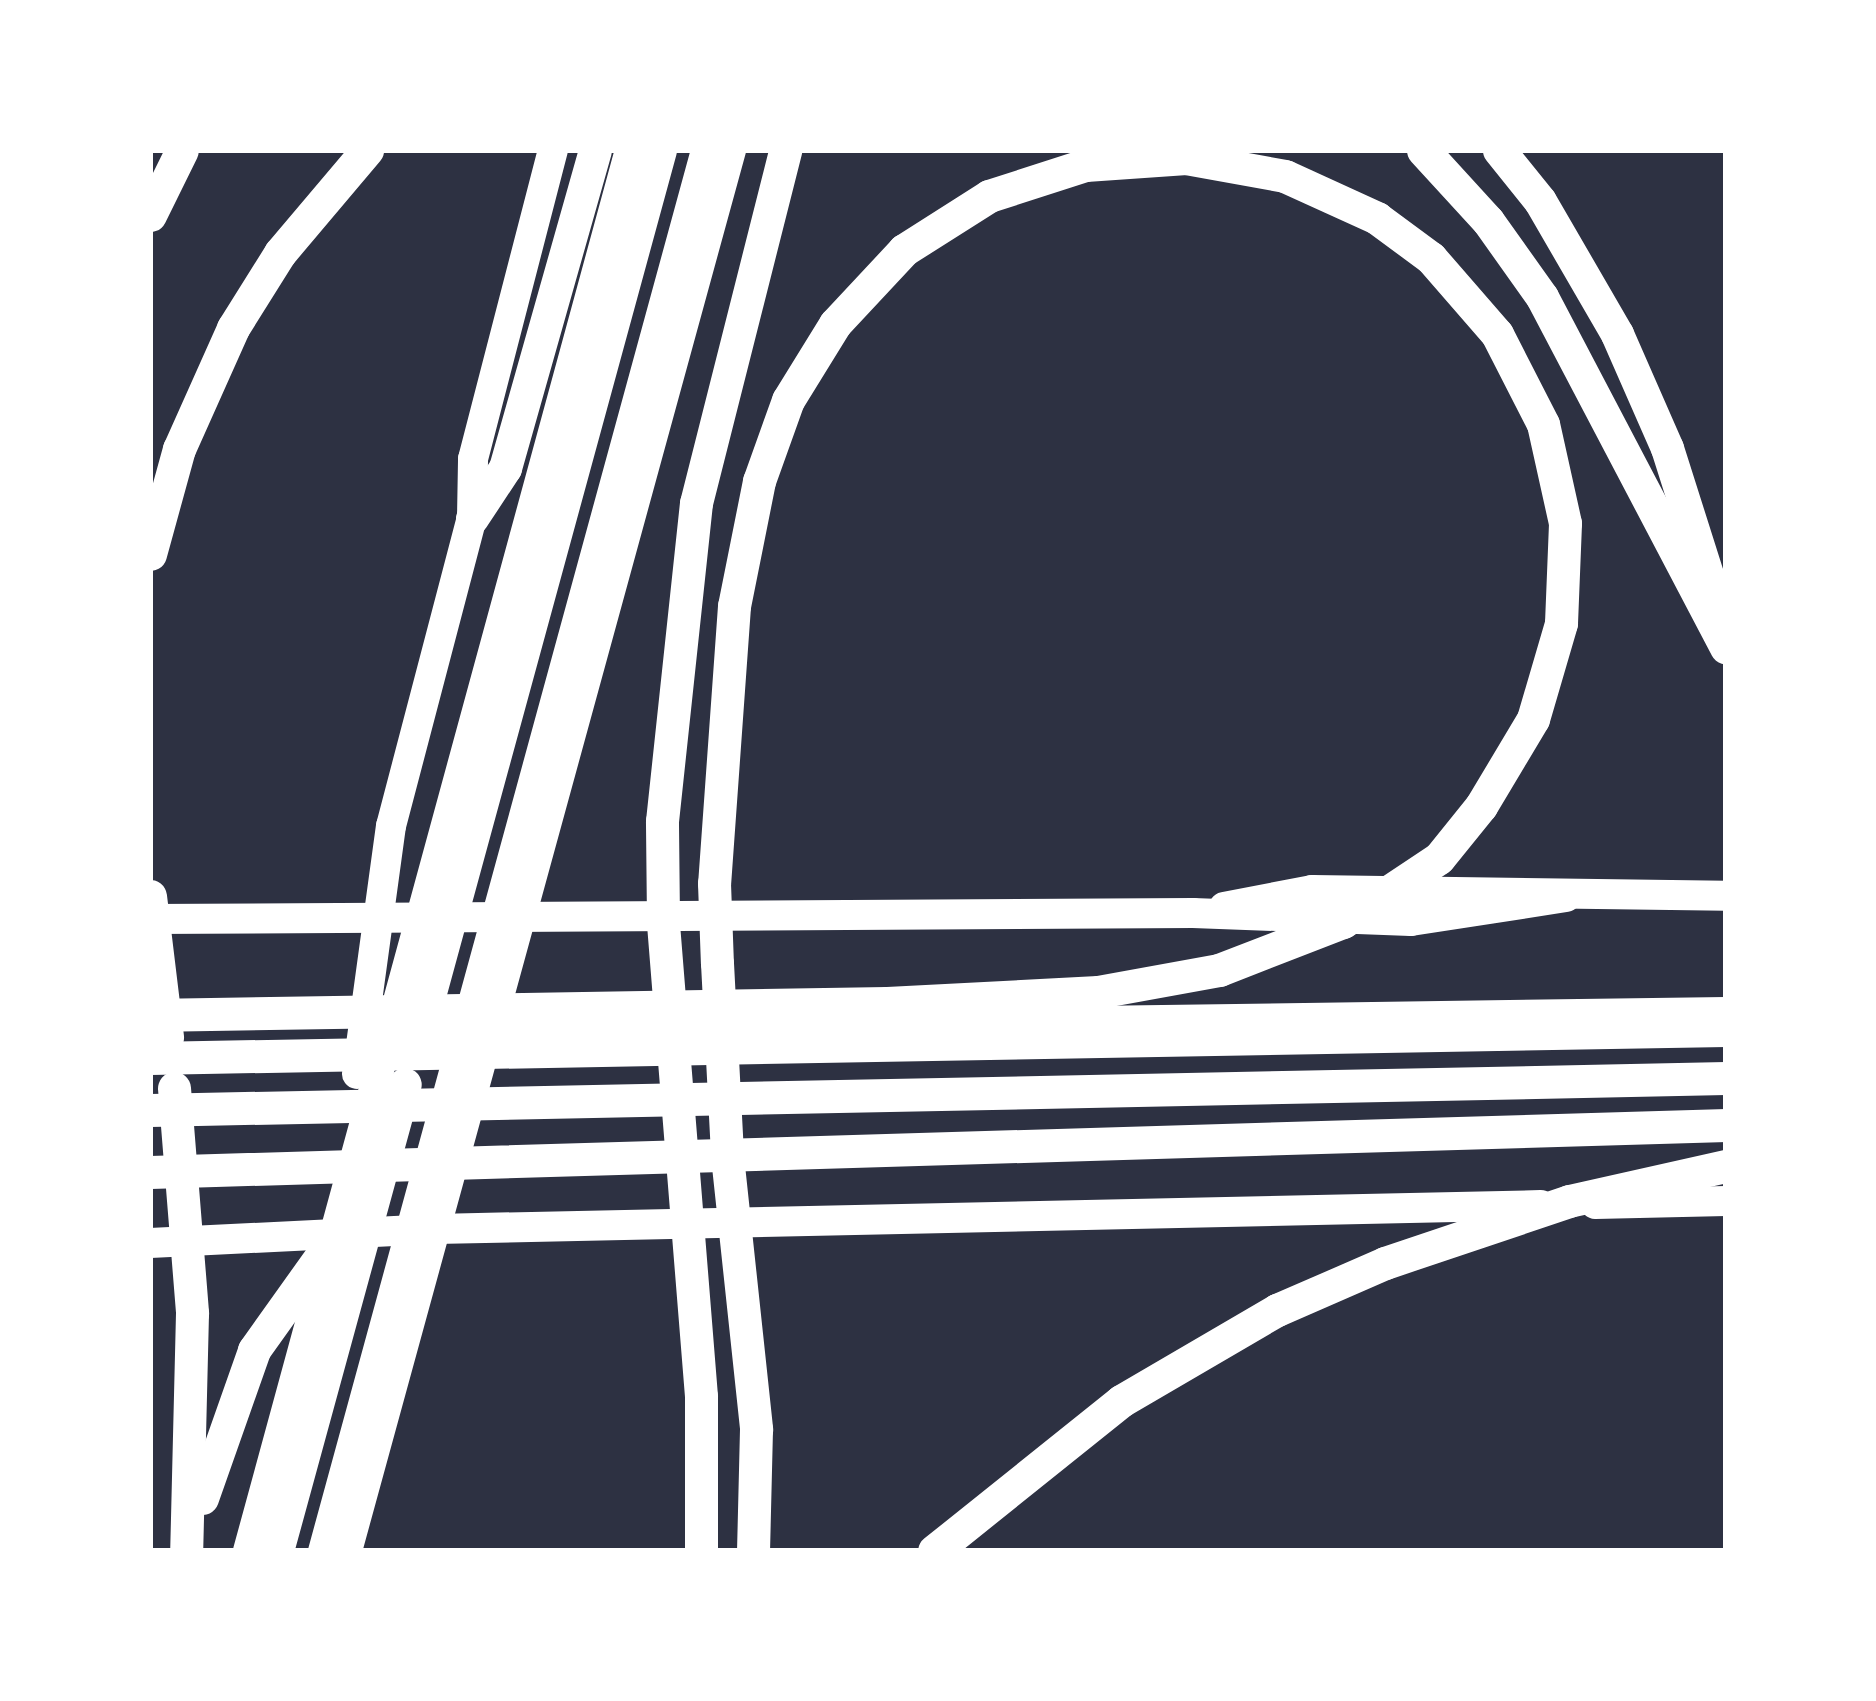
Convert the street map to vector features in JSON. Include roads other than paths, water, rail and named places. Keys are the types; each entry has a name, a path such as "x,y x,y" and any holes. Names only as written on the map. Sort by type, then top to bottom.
{"highway":[{"path":"150,214 182,150"},
{"path":"150,554 179,448 233,328 280,253 367,150"},
{"path":"472,518 505,468 595,150"},
{"path":"277,1551 660,150"},
{"path":"324,1551 707,150"},
{"path":"700,1551 702,1412 663,920 662,821 678,616 696,503 785,150"},
{"path":"1423,150 1488,221 1542,297 1726,648"},
{"path":"1499,150 1540,201 1617,334 1667,448 1726,634"},
{"path":"150,1015 340,1011 578,1008 697,1006 721,1005 887,1003 1098,992 1219,970 1343,922 1439,857 1481,806 1533,719 1561,623 1565,523 1543,424 1498,334 1431,258 1348,202 1252,167 1152,157 1085,164 989,196 904,250 835,324 788,400 759,481 737,585 715,862 717,963 718,985 719,1006 727,1156 755,1429 753,1551"},
{"path":"150,896 193,1313 186,1551"},
{"path":"150,1058 1726,1030"},
{"path":"150,1110 1726,1078"},
{"path":"150,1172 1726,1125"},
{"path":"934,1551 1058,1446 1247,1324 1428,1247 1569,1201 1726,1166"},
{"path":"186,1551 254,1350 336,1235"}],"main road":[{"path":"336,1235 391,826 472,518 473,459 553,150"},
{"path":"248,1551 629,150"},
{"path":"347,1551 731,150"},
{"path":"150,919 1193,913 1312,890 1500,889 1566,897 1726,896"},
{"path":"389,1031 1726,1012"},
{"path":"150,1243 435,1229 1726,1201"}]}
